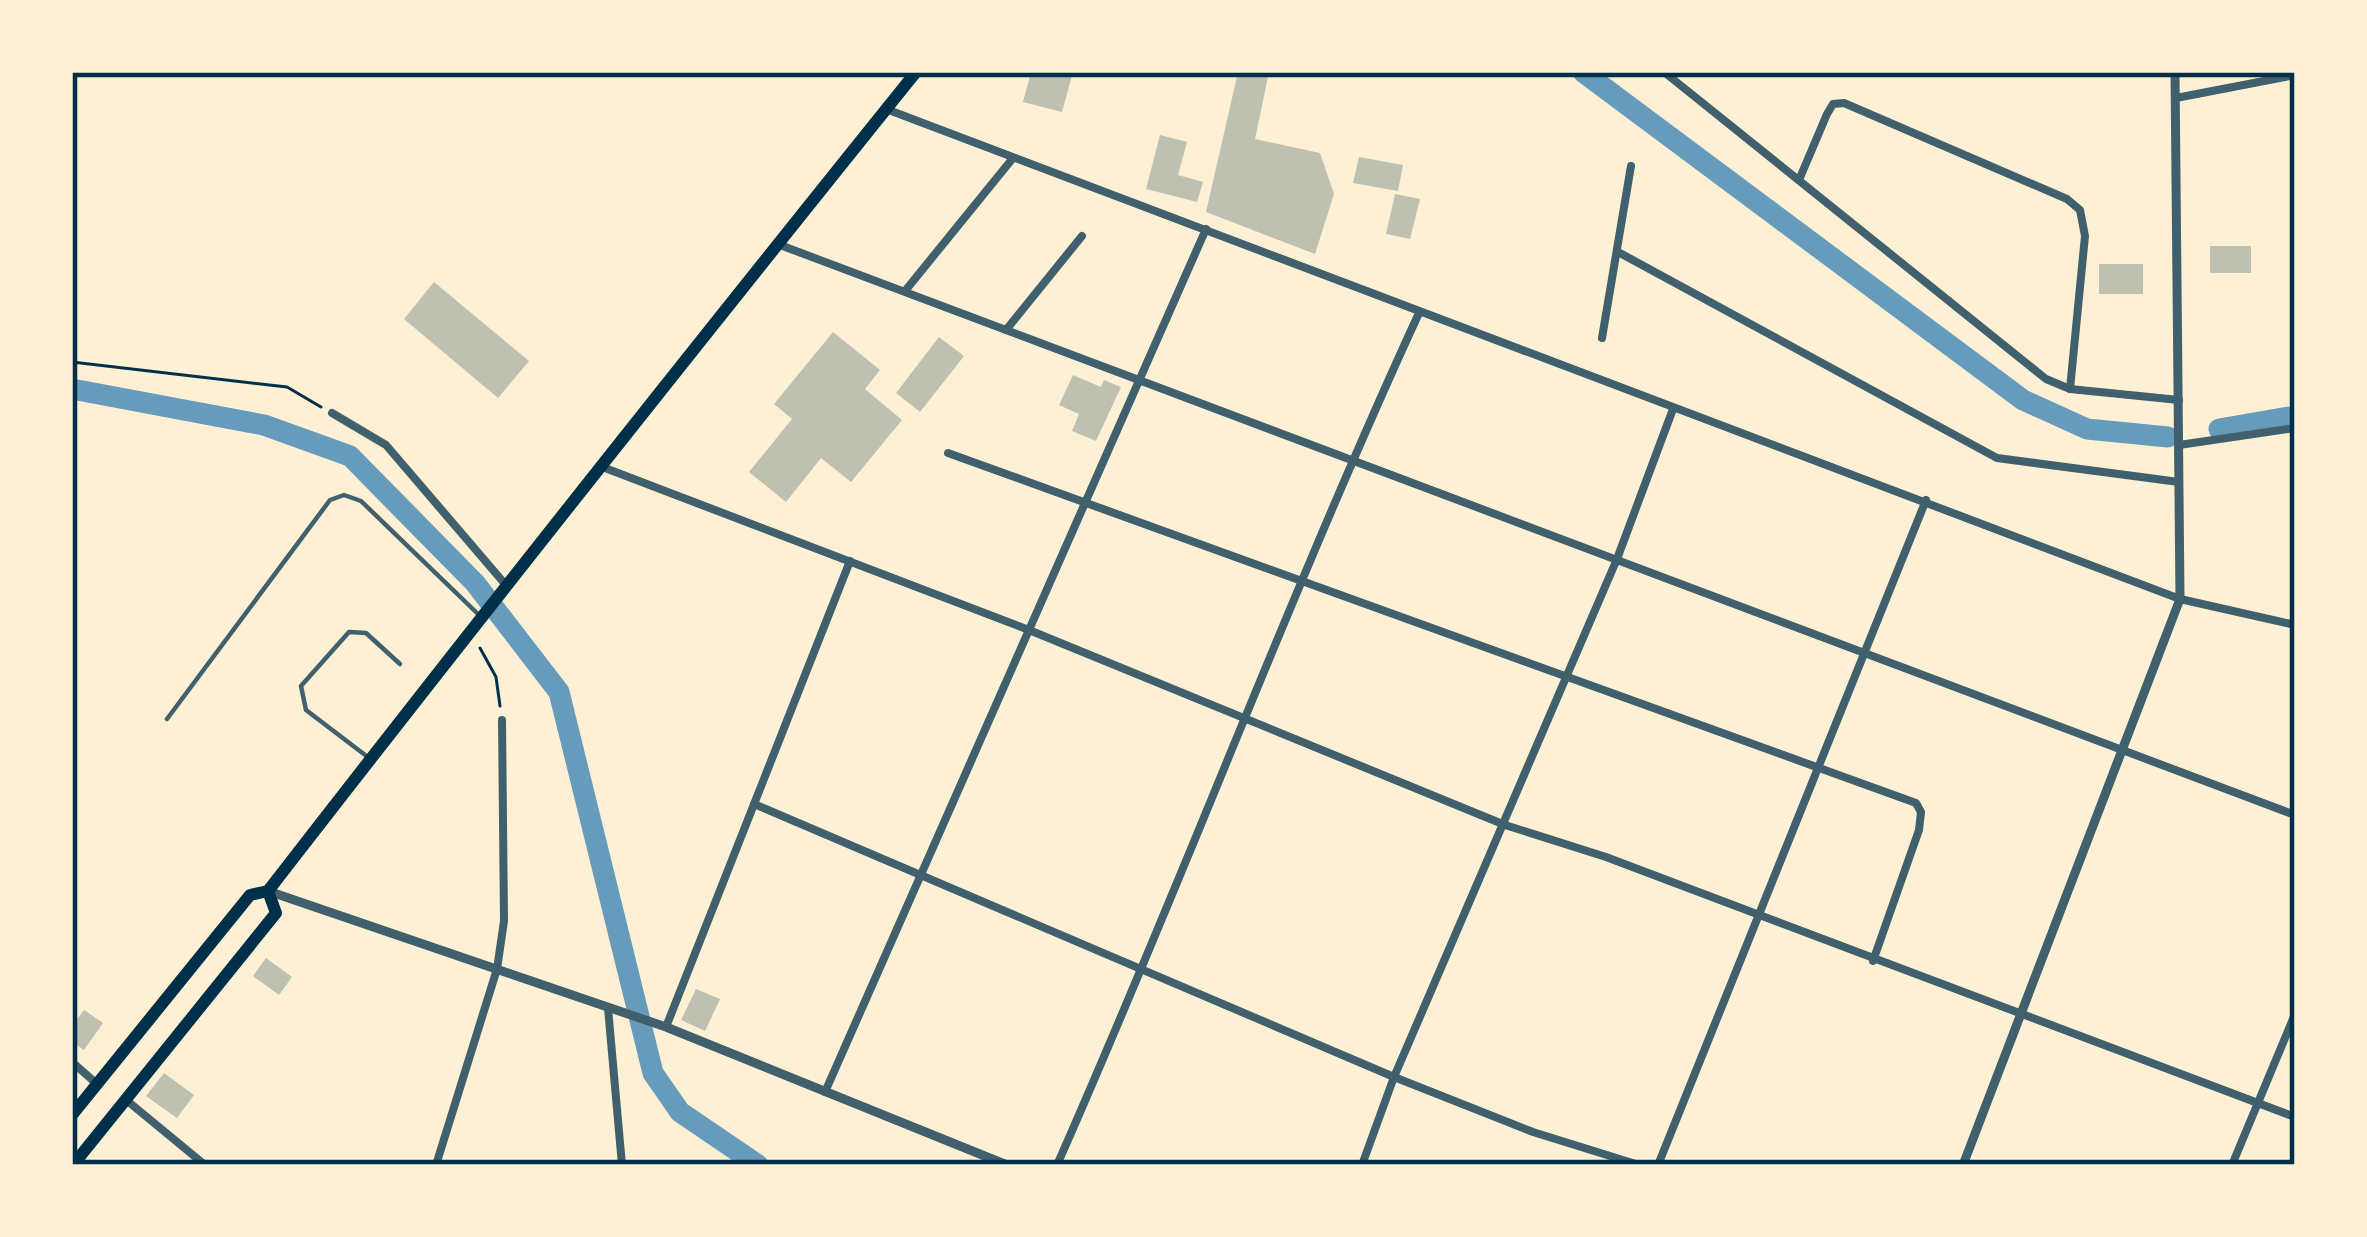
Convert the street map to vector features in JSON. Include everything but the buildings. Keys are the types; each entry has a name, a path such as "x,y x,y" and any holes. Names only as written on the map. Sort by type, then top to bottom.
{"main road":[{"path":"72,1115 250,895 268,891 503,586 604,468 916,72"},
{"path":"73,1165 276,914 268,891"}],"street":[{"path":"1664,72 2017,360 2070,389 2179,400"},
{"path":"1963,1165 2180,599 2175,72"},
{"path":"2176,98 2295,75"},
{"path":"1798,180 1827,114 1833,104 1844,103 2067,199 2080,210 2086,236 2070,389"},
{"path":"886,109 2180,599 2295,625"},
{"path":"905,291 1013,158"},
{"path":"1602,338 1631,166"},
{"path":"825,1092 1206,229"},
{"path":"1006,330 1082,236"},
{"path":"780,245 2295,815"},
{"path":"1618,252 1997,458 2179,482"},
{"path":"1058,1165 1145,967 1350,463 1419,313"},
{"path":"1363,1165 1394,1077 1617,559 1673,409"},
{"path":"332,413 386,445 503,586"},
{"path":"2179,446 2295,428"},
{"path":"948,453 1916,803 1921,812 1873,961"},
{"path":"604,468 1030,630 1505,825 1606,856 2022,1018 2295,1117"},
{"path":"1658,1165 1926,500"},
{"path":"663,1026 850,561"},
{"path":"436,1165 496,969 505,875 502,720"},
{"path":"754,804 1394,1077 1533,1132 1639,1165"},
{"path":"268,891 663,1026 1006,1165"},
{"path":"613,1010 622,1165"},
{"path":"2231,1165 2295,1014"},
{"path":"72,1062 97,1084"},
{"path":"125,1099 205,1165"}],"lane":[{"path":"167,719 330,500 344,495 361,501 474,625"},
{"path":"370,759 306,710 301,686 349,632 366,633 400,664"}],"path":[{"path":"72,362 287,387 332,413"},
{"path":"474,625 496,677 502,720"}],"waterway":[{"path":"1583,72 2023,400 2087,429 2168,437"},
{"path":"72,389 264,425 350,456 475,583 559,692 653,1073 680,1112 758,1165"},
{"path":"2219,429 2295,416"}]}
